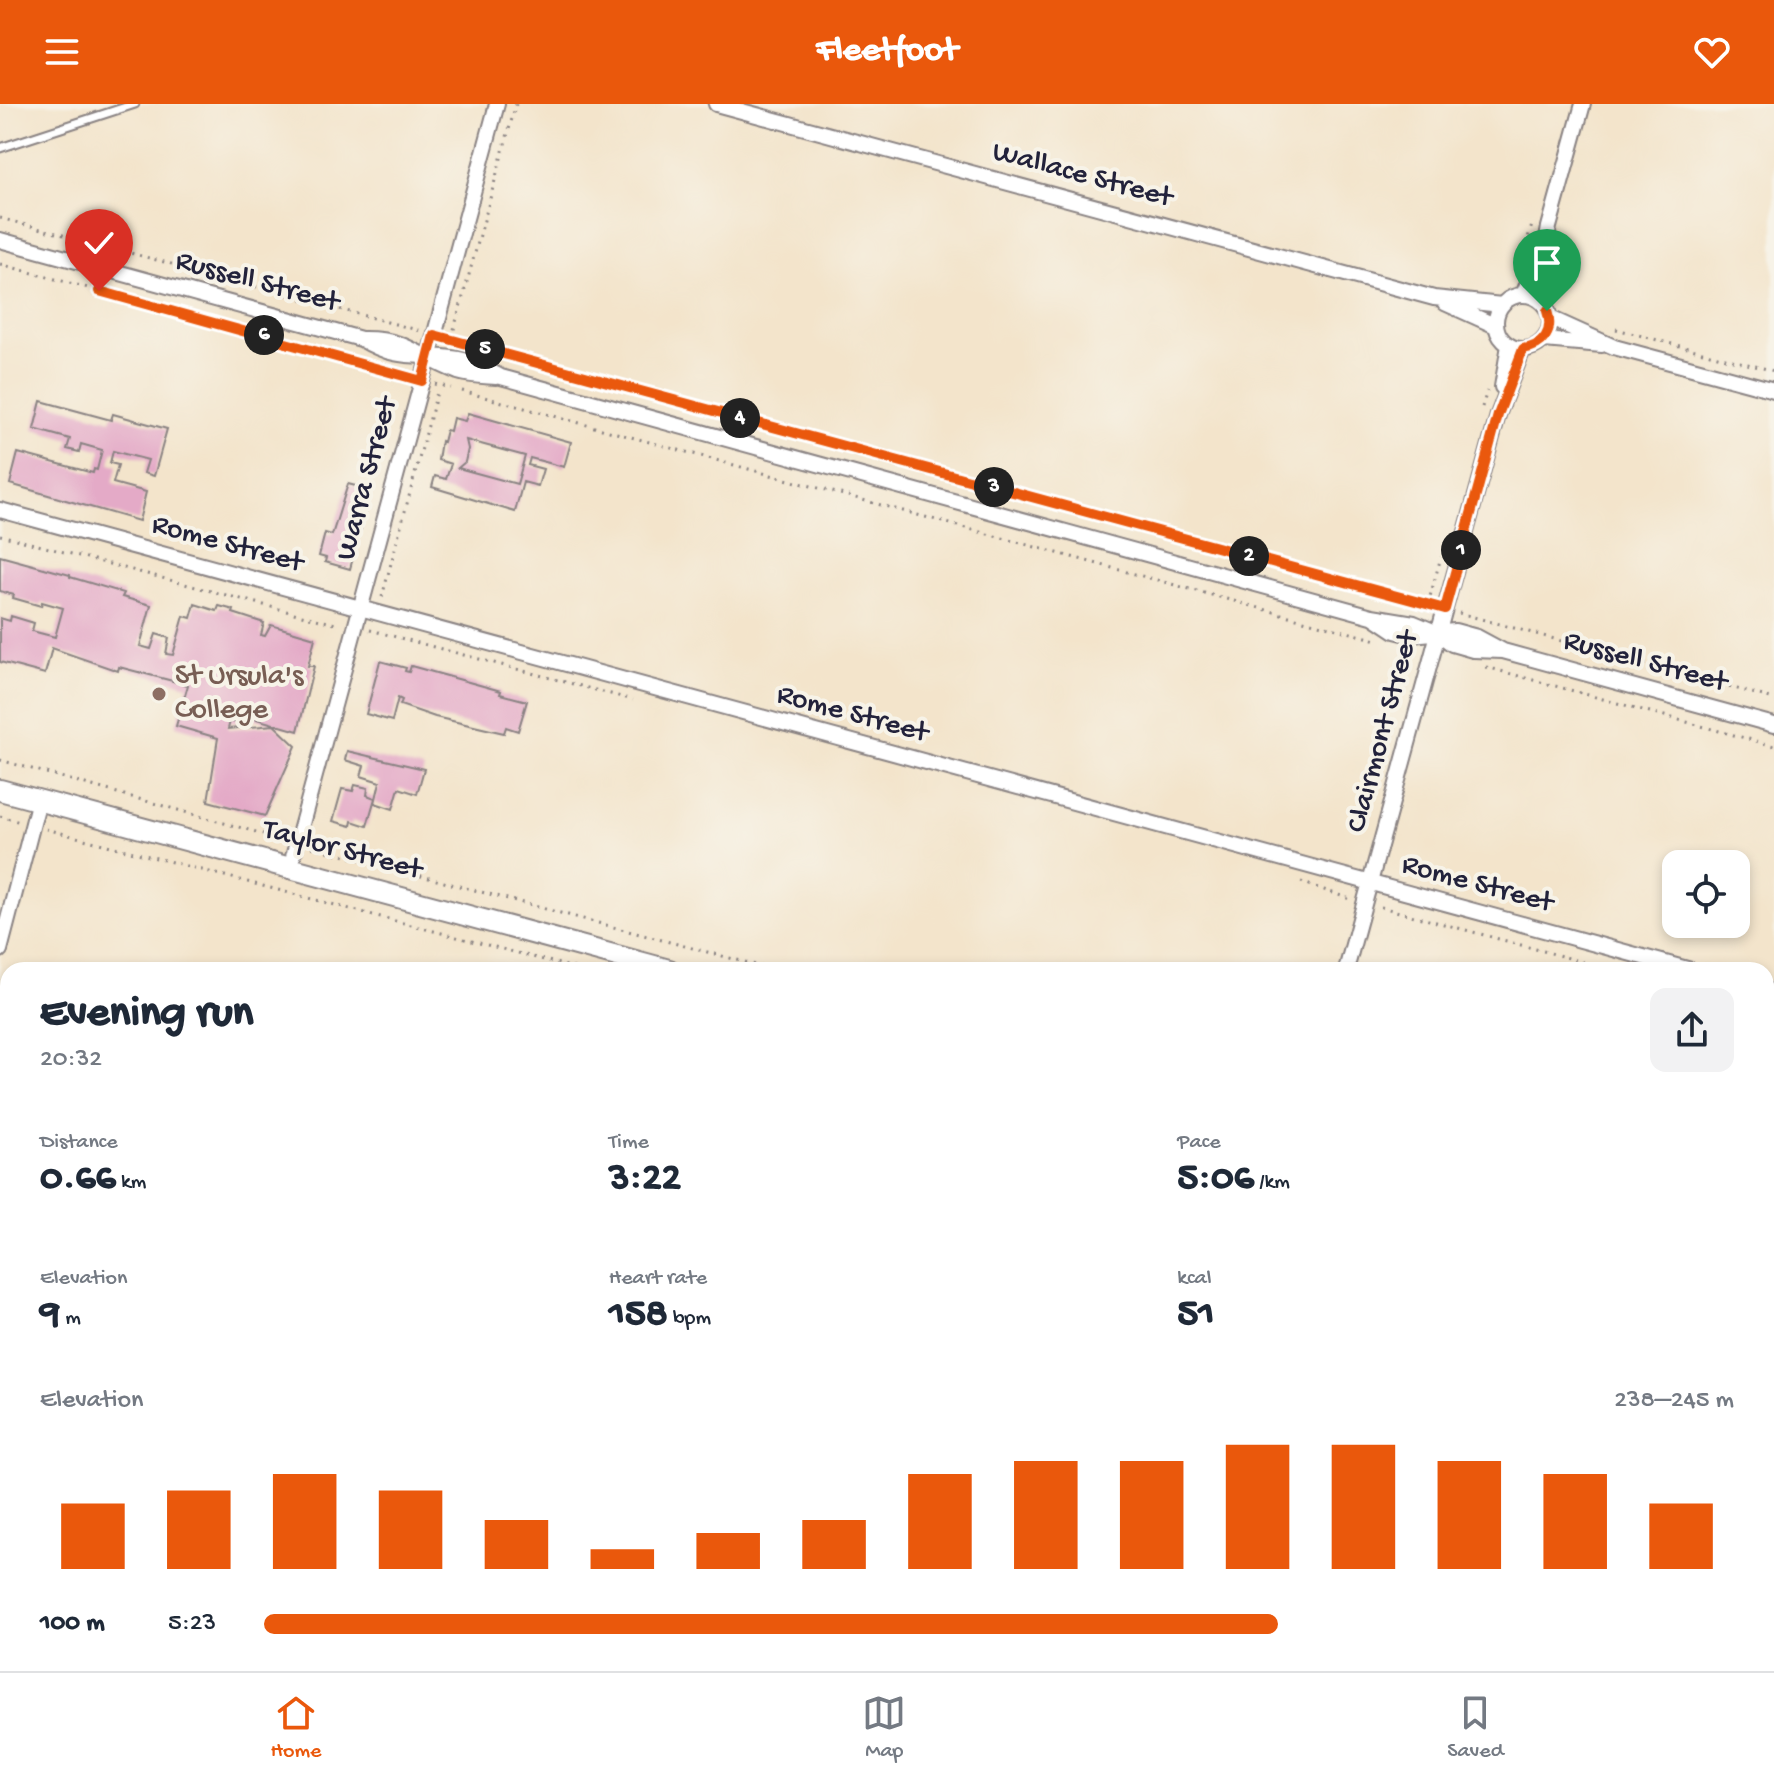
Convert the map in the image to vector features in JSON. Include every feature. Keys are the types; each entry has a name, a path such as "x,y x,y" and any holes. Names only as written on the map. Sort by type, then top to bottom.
{"street":[{"name":"Warra Street","path":"290,868 360,608 429,382 428,357 497,104"},
{"name":"Wallace Street","path":"716,104 1434,298 1496,326"},
{"path":"1530,297 1583,104"},
{"name":"Russell Street","path":"0,240 361,339 389,353 428,357 456,372 501,377 1372,616 1398,618 1438,633 1455,631 1503,651 1774,725"},
{"path":"1515,296 1530,297 1543,304 1550,318 1544,340 1531,348 1516,347 1498,334 1496,319 1502,305 1515,296"},
{"name":"Wallace Street","path":"1434,298 1502,305"},
{"path":"1550,318 1614,347"},
{"path":"1544,340 1614,347 1774,390"},
{"name":"Clairmont Street","path":"1348,962 1516,347"},
{"name":"Rome Street","path":"0,510 1661,962"},
{"name":"Taylor Street","path":"0,790 639,962"},
{"path":"0,950 39,800"}],"lane":[{"path":"0,148 135,104"}],"path":[{"path":"0,218 447,339 453,333 516,104"},
{"path":"0,264 379,367"},
{"path":"1603,326 1774,371"},
{"path":"478,347 1774,699"},
{"path":"394,371 1387,643"},
{"path":"0,535 317,620 373,630 436,397 429,382"},
{"path":"1478,665 1774,746"},
{"path":"0,760 296,843 745,962"},
{"path":"0,816 552,962"},
{"path":"1298,881 1365,903 1583,962"}],"building":[{"path":"41,401 111,420 113,414 167,429 154,476 144,473 148,460 113,451 110,463 118,465 113,483 146,492 139,521 10,484 18,453 93,473 94,469 97,470 102,450 81,444 79,452 67,449 70,439 34,429"},
{"path":"468,413 571,442 564,467 530,458 528,465 543,469 538,486 523,482 515,512 432,487 435,476 446,479 451,464 438,460 446,430 450,431 453,418 465,421","holes":["466,440 525,456 517,484 458,468 465,462 468,449"]},
{"path":"348,484 371,490 350,569 325,562 326,558 319,556 325,533 332,535"},
{"path":"0,556 70,575 124,593 122,597 151,605 140,646 151,649 156,634 169,638 166,654 173,655 184,616 191,618 195,604 217,611 219,606 234,610 233,613 264,623 261,635 265,636 271,625 315,638 308,666 314,666 298,731 239,714 237,723 230,721 228,729 274,725 296,746 265,816 208,801 218,738 176,726 188,685 119,667 118,671 52,648 45,674 0,662 0,618 10,621 11,616 34,623 32,631 55,637 63,608 42,602 41,606 0,591"},
{"path":"380,661 406,668 405,671 409,672 411,666 527,701 518,731 506,727 504,733 435,717 400,705 402,700 398,698 392,721 366,714"},
{"path":"347,751 424,769 417,794 399,788 393,809 375,803 380,782 361,776 364,766 345,760"},
{"path":"355,785 368,788 367,795 375,798 367,826 352,821 351,826 333,821 342,789 353,791"}],"place":[{"name":"St Ursula's College","path":"159,694"}],"route":[{"path":"99,291 422,381 434,335 1445,609 1498,415 1523,349 1538,345 1548,333 1550,318 1547,311"}]}
